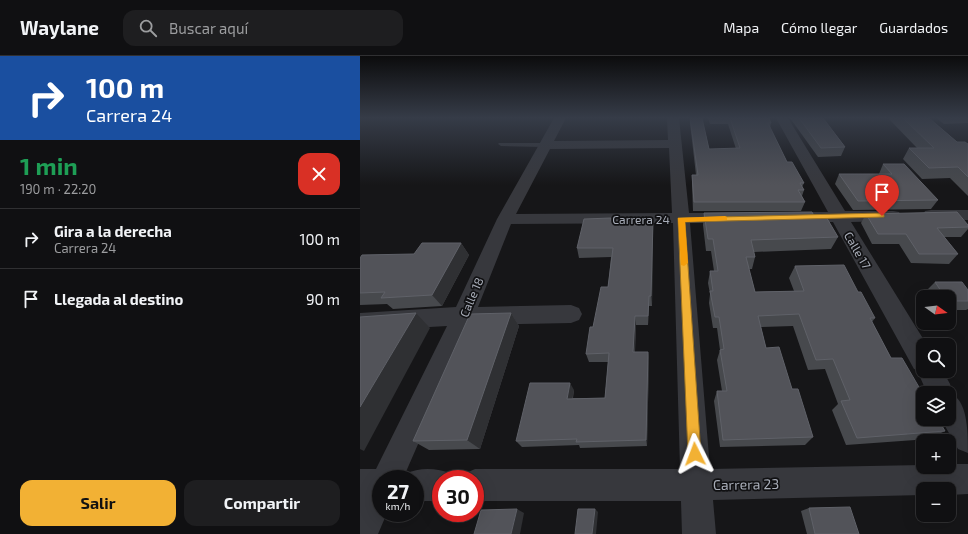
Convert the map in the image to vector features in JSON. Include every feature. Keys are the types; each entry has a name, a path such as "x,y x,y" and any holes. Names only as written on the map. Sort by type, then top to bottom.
{"street":[{"name":"Calle 18","path":"391,470 463,316 505,219 547,140"},
{"path":"674,140 681,219 700,534"},
{"name":"Calle 17","path":"795,140 916,349"},
{"path":"544,145 674,144"},
{"path":"784,217 968,215"},
{"name":"Carrera 24","path":"505,219 744,218"},
{"path":"360,322 463,316 571,314"},
{"path":"956,418 968,439"},
{"name":"Carrera 23","path":"484,485 696,485 968,479"},
{"path":"360,485 372,485"},
{"path":"360,534 372,510"}],"lane":[{"path":"501,144 544,145"}],"building":[{"path":"693,140 707,140 709,149 740,148 737,140 776,140 787,162 792,162 804,183 800,183 804,190 798,190 805,202 694,202 692,175 698,175"},
{"path":"815,140 840,140 845,147 821,148"},
{"path":"926,140 955,140 968,144 968,177 958,167 929,168 909,148 934,148"},
{"path":"883,164 904,164 938,200 858,201 839,174 892,174"},
{"path":"812,212 814,216 825,215 838,237 751,240 755,257 746,257 755,292 804,291 795,266 844,265 858,292 861,292 875,318 870,318 891,358 902,358 918,386 916,386 916,426 942,426 945,431 857,438 841,401 850,400 833,359 816,360 799,314 758,316 766,348 779,347 792,389 798,389 813,437 723,440 717,391 727,391 720,350 724,349 719,317 715,317 710,291 713,291 710,271 718,271 713,239 708,239 704,213"},
{"path":"957,212 968,227 937,228 958,254 919,254 906,234 878,234 866,214"},
{"path":"611,218 611,221 653,221 651,296 649,296 648,316 635,316 633,352 648,352 646,440 576,442 577,439 516,441 530,383 570,383 567,399 605,398 609,353 586,354 590,327 593,327 601,287 608,287 613,248 577,248 584,219"},
{"path":"422,243 461,243 432,295 381,298 385,292 360,293 360,258 362,255 414,254"},
{"path":"935,282 962,282 968,290 968,301 956,301 956,290 940,290"},
{"path":"416,313 360,407 360,317"},
{"path":"511,313 467,440 413,441 470,314"},
{"path":"850,507 859,534 815,534 809,508"},
{"path":"517,509 511,534 474,534 478,522 484,522 484,510"},
{"path":"578,509 595,509 592,534 575,534"}],"slow traffic":[{"path":"684,263 681,219 725,218"}],"route":[{"path":"695,454 681,219 882,216"}]}
